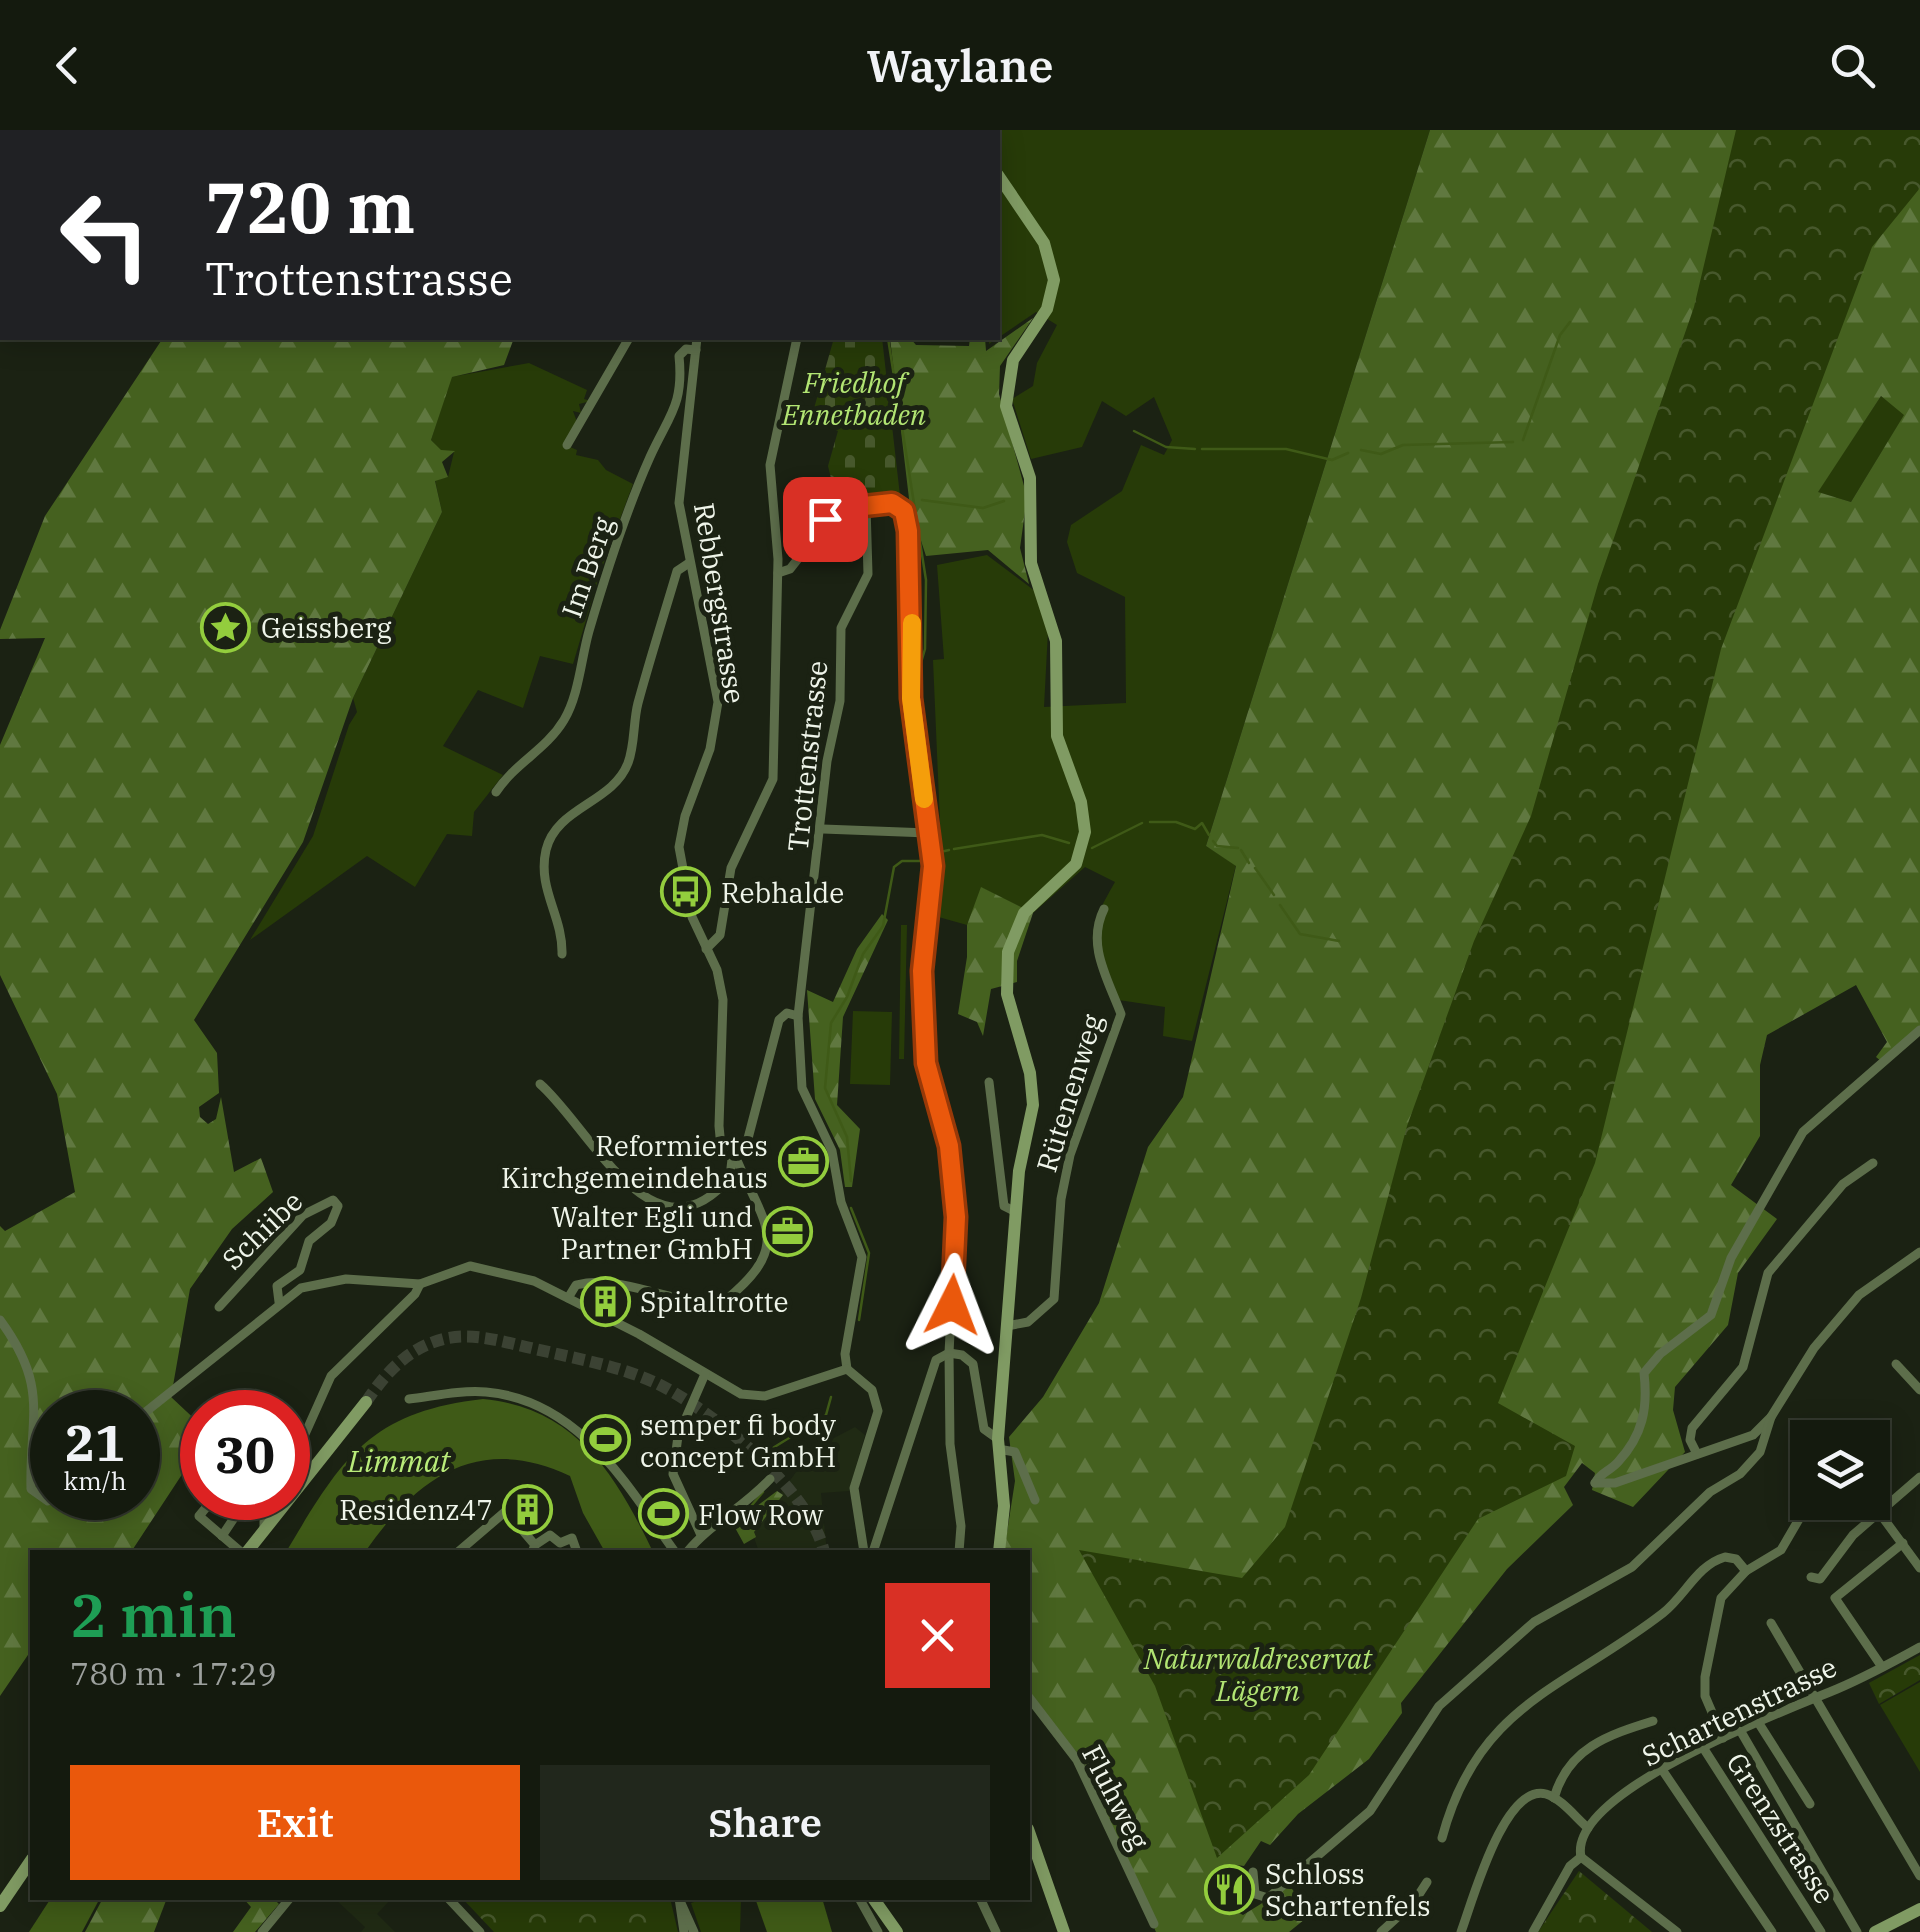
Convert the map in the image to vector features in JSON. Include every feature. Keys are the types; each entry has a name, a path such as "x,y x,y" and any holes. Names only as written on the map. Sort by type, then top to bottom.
{"main road":[{"path":"999,1550 1004,1506 998,1444 1016,1212 1033,1096 1027,1059 1010,1010 1008,952 1024,913 1076,864 1085,832 1081,802 1057,736 1056,641 1031,563 1030,478 1006,406 1013,360 1047,309 1054,280 1044,243 1000,178"},
{"path":"246,1550 364,1404"},
{"path":"1030,1835 1064,1932"},
{"path":"0,1906 30,1862"},
{"path":"873,1900 897,1932"},
{"path":"1875,1932 1918,1914"}],"street":[{"path":"567,444 629,340"},
{"name":"Rebbergstrasse","path":"568,1298 576,1285 585,1283 630,1287 692,1301 727,1299 760,1268 768,1246 767,1229 734,1158 722,1147 719,1126 724,1000 686,895 679,839 705,767 718,702 680,523 679,484 697,340"},
{"path":"706,949 720,936 731,868 773,779 778,573 770,465 797,340"},
{"name":"Im Berg","path":"496,792 510,770 553,736 569,710 609,565 650,458 678,406 683,384 679,356 686,350 696,350"},
{"path":"778,573 790,569 829,516 892,503 902,509 912,588 911,698 933,866 922,971 926,1063 949,1146 956,1217 949,1353 950,1444 962,1526 959,1550"},
{"name":"Trottenstrasse","path":"847,1370 845,1354 862,1257 840,1202 832,1151 802,1088 798,1016 802,956 823,829 824,789 840,701 841,628 868,574 866,506"},
{"path":"562,954 562,932 546,896 543,868 548,843 558,827 616,782 628,762 637,705 677,571 689,563"},
{"path":"823,829 928,833"},
{"name":"Rütenenweg","path":"1007,1326 1028,1322 1054,1299 1061,1199 1070,1155 1121,1014 1096,947 1096,927 1104,910"},
{"path":"540,1084 579,1124 619,1179 652,1200 680,1205 705,1198 730,1177 734,1158 746,1146 778,1022 787,1013 798,1016"},
{"path":"1771,1418 1749,1438 1615,1484 1595,1483 1628,1450 1642,1424 1646,1414 1644,1373 1660,1354 1711,1315 1731,1258 1803,1132 1920,1030"},
{"path":"990,1082 1004,1206 1016,1212"},
{"path":"1697,1454 1690,1440 1692,1428 1742,1367 1768,1273 1844,1184 1874,1163"},
{"name":"Schiibe","path":"219,1307 304,1215 333,1200 338,1206 336,1215 309,1241 296,1274 277,1286 274,1294 279,1302"},
{"path":"1253,1872 1255,1894 1268,1898 1362,1820 1439,1706 1534,1622 1632,1567 1710,1492 1740,1474 1760,1452 1771,1418 1814,1348 1859,1295 1920,1252"},
{"path":"160,1400 279,1302 306,1286 335,1280 420,1284 476,1266 522,1276 754,1396 847,1370 872,1390 878,1411 854,1488 864,1550"},
{"path":"310,1422 330,1376 415,1294 420,1284"},
{"path":"0,1320 34,1390"},
{"path":"874,1550 936,1360 949,1353 966,1357 973,1364 984,1429 998,1444 1015,1452 1035,1500"},
{"path":"1896,1364 1920,1390"},
{"path":"702,1535 673,1474 680,1428 705,1374"},
{"path":"409,1399 484,1392 558,1416 608,1458 673,1550"},
{"path":"1890,1506 1920,1478"},
{"path":"689,1550 770,1480"},
{"path":"460,1550 506,1510 534,1549 550,1535 560,1543 572,1538 576,1550"},
{"path":"204,1520 241,1550"},
{"path":"222,1536 233,1520"},
{"path":"264,1520 264,1530"},
{"path":"1724,1738 1704,1696 1721,1598 1746,1571 1780,1550 1798,1520"},
{"path":"1812,1578 1820,1579 1853,1535 1874,1520"},
{"path":"1885,1520 1920,1568"},
{"path":"1882,1667 1834,1598 1903,1542"},
{"path":"1442,1838 1473,1761 1493,1733 1517,1712 1662,1614 1714,1561 1731,1557 1746,1571"},
{"path":"1771,1623 1920,1876"},
{"name":"Schartenstrasse","path":"1588,1828 1618,1797 1663,1771 1740,1730 1920,1647"},
{"name":"Fluhweg","path":"1030,1699 1077,1760 1154,1924"},
{"path":"1554,1798 1576,1754 1614,1733 1654,1721"},
{"path":"1758,1722 1810,1804"},
{"path":"1740,1730 1857,1932"},
{"name":"Grenzstrasse","path":"1704,1749 1821,1932"},
{"path":"1663,1771 1772,1932"},
{"path":"1461,1932 1481,1871 1516,1804 1535,1794 1554,1798 1588,1828 1581,1858 1570,1866 1533,1932"},
{"path":"1581,1858 1678,1932"},
{"path":"1381,1932 1414,1902 1427,1882"},
{"path":"262,1932 288,1900"},
{"path":"450,1900 480,1932"},
{"path":"680,1900 684,1932"},
{"path":"680,1900 694,1932"},
{"path":"860,1900 878,1932"},
{"path":"981,1900 996,1932"}],"shaded area":[{"path":"855,1427 865,1435 849,1491 821,1493 827,1550 758,1550 752,1532 813,1449"},
{"path":"336,1900 390,1900 377,1914 395,1932 361,1932 365,1927"}],"green space":[{"path":"1000,130 1430,130 1206,846 1236,865 1192,1041 1163,1036 1165,1007 1112,999 1093,940 1098,915 1115,882 1085,867 1033,913 982,888 967,925 935,916 942,869 933,660 944,659 937,565 987,555 1035,591 1048,631 1044,707 1126,703 1125,597 1077,573 1067,542 1071,525 1122,491 1141,445 1164,455 1172,440 1154,397 1126,416 1102,401 1082,447 1031,459 1012,399 1033,386 1037,363 1057,325 1036,312 1000,337"},
{"path":"1430,130 1920,130 1920,1030 1881,1061 1876,1057 1887,1042 1856,985 1767,1035 1760,1065 1760,1136 1731,1185 1777,1219 1738,1273 1728,1325 1675,1387 1673,1410 1685,1452 1633,1507 1592,1490 1595,1473 1582,1463 1564,1487 1573,1505 1507,1569 1401,1703 1402,1713 1369,1759 1298,1814 1270,1845 1261,1841 1244,1866 1229,1864 1218,1895 1220,1903 1243,1915 1290,1886 1310,1915 1289,1932 1156,1932 1081,1757 1030,1701 1030,1550 1004,1550 1015,1481 1009,1437 1043,1397 1099,1303 1148,1147 1183,1097 1236,866 1206,846","holes":["1881,396 1904,415 1851,502 1818,492"]},
{"name":"Naturwaldreservat Lägern","path":"1736,130 1920,130 1920,188 1872,247 1721,649 1595,1163 1498,1403 1575,1446 1566,1476 1478,1519 1309,1775 1217,1858 1155,1686 1079,1550 1242,1578 1285,1527 1361,1298 1407,1126 1474,941 1531,816 1598,584 1694,307"},
{"path":"1033,318 1000,366 999,394 1027,497 1020,548 1029,584 988,550 926,556 910,507 890,340 912,340 916,345 969,346 970,340 985,340 986,351"},
{"path":"162,340 513,340 504,365 452,377 431,440 441,450 455,451 442,462 448,477 435,481 442,512 353,698 303,842 194,1020 217,1053 219,1093 199,1107 200,1117 208,1124 216,1119 221,1097 234,1172 261,1158 273,1192 232,1229 190,1289 171,1397 180,1405 180,1477 160,1508 160,1390 30,1390 30,1520 152,1520 132,1550 30,1550 30,1652 0,1696 0,1226 5,1231 75,1192 57,1094 0,975 0,745 45,638 0,639 0,630 45,516"},
{"name":"Friedhof Ennetbaden","path":"833,340 882,340 900,496 841,503 841,483 832,482 828,466 838,431 811,419"},
{"path":"529,363 587,390 584,399 591,401 579,404 581,413 573,411 577,422 563,444 577,450 576,455 598,460 606,470 633,484 600,573 573,664 540,656 523,708 478,690 443,746 503,775 474,812 472,836 447,834 415,887 367,856 250,940 313,836 349,725 357,712 353,698 442,512 435,480 448,477 454,452 441,451 431,440 451,377"},
{"path":"1881,396 1905,414 1851,502 1817,492"},
{"path":"981,887 1033,913 1017,961 1017,982 991,989 983,1036 977,1022 958,1014 967,957 967,925"},
{"path":"882,914 888,920 843,1017 837,1105 860,1129 852,1187 845,1187 840,1150 815,1099 807,990 833,1002 857,949"},
{"path":"901,925 907,925 904,1059 899,1059"},
{"path":"853,1011 892,1012 890,1085 850,1084"},
{"path":"777,1491 783,1495 754,1532 756,1537 744,1544 733,1524"},
{"path":"1920,1655 1920,1680 1879,1704 1869,1683"},
{"path":"1920,1682 1920,1772 1880,1705"},
{"path":"1579,1871 1652,1932 1538,1932"},
{"path":"102,1900 166,1900 154,1932 85,1932"},
{"path":"245,1900 275,1900 279,1904 255,1932 233,1932 251,1907"},
{"path":"464,1900 670,1900 678,1932 494,1932"},
{"path":"741,1900 740,1932 701,1932 691,1903"}],"water":[{"name":"Limmat","path":"483,1399 544,1416 568,1431 607,1472 652,1550 604,1550 583,1513 570,1476 507,1459 479,1461 429,1484 406,1502 366,1550 287,1550 342,1467 362,1446 411,1415"},
{"path":"50,1900 99,1900 82,1932 29,1932"},
{"path":"756,1900 823,1900 832,1932 767,1932"}],"waterway":[{"path":"1523,440 1560,335 1570,322"},
{"path":"888,340 926,580 925,649 918,673 921,741"},
{"path":"1134,431 1166,447 1195,449"},
{"path":"1361,450 1381,454 1403,445 1513,442"},
{"path":"1202,449 1286,449 1332,460 1348,453"},
{"path":"922,500 983,508 1004,501"},
{"path":"1150,822 1176,822 1195,829 1202,823 1209,835"},
{"path":"1092,848 1142,823"},
{"path":"954,849 1042,835 1069,843"},
{"path":"1213,841 1217,846 1238,848"},
{"path":"936,853 949,850"},
{"path":"1241,850 1249,863"},
{"path":"851,1181 847,1137 825,1088 831,1023 847,997 863,954 883,926 894,867 902,861 927,861"},
{"path":"1255,868 1274,895"},
{"path":"1280,905 1300,934 1339,941"},
{"path":"851,1208 869,1253 859,1320"},
{"path":"768,1451 826,1415 831,1397"},
{"path":"752,1505 763,1492"}],"tunnel":[{"path":"366,1402 391,1370 411,1354 448,1338 479,1337 626,1371 656,1383 704,1412 756,1455 800,1504 823,1550"}],"slow traffic":[{"path":"912,623 911,698 924,799"}],"place":[{"name":"Geissberg","path":"226,627"},
{"name":"Rebhalde","path":"686,892"},
{"name":"Reformiertes Kirchgemeindehaus","path":"803,1161"},
{"name":"Walter Egli und Partner GmbH","path":"788,1232"},
{"name":"Spitaltrotte","path":"605,1301"},
{"name":"semper fi body concept GmbH","path":"605,1440"},
{"name":"Residenz47","path":"528,1509"},
{"name":"Flow Row","path":"663,1514"},
{"name":"Schloss Schartenfels","path":"1230,1889"}],"route":[{"path":"825,519 846,508 892,503 904,511 908,531 911,698 933,866 922,971 926,1063 929,1086 949,1146 956,1217 952,1305"}]}
